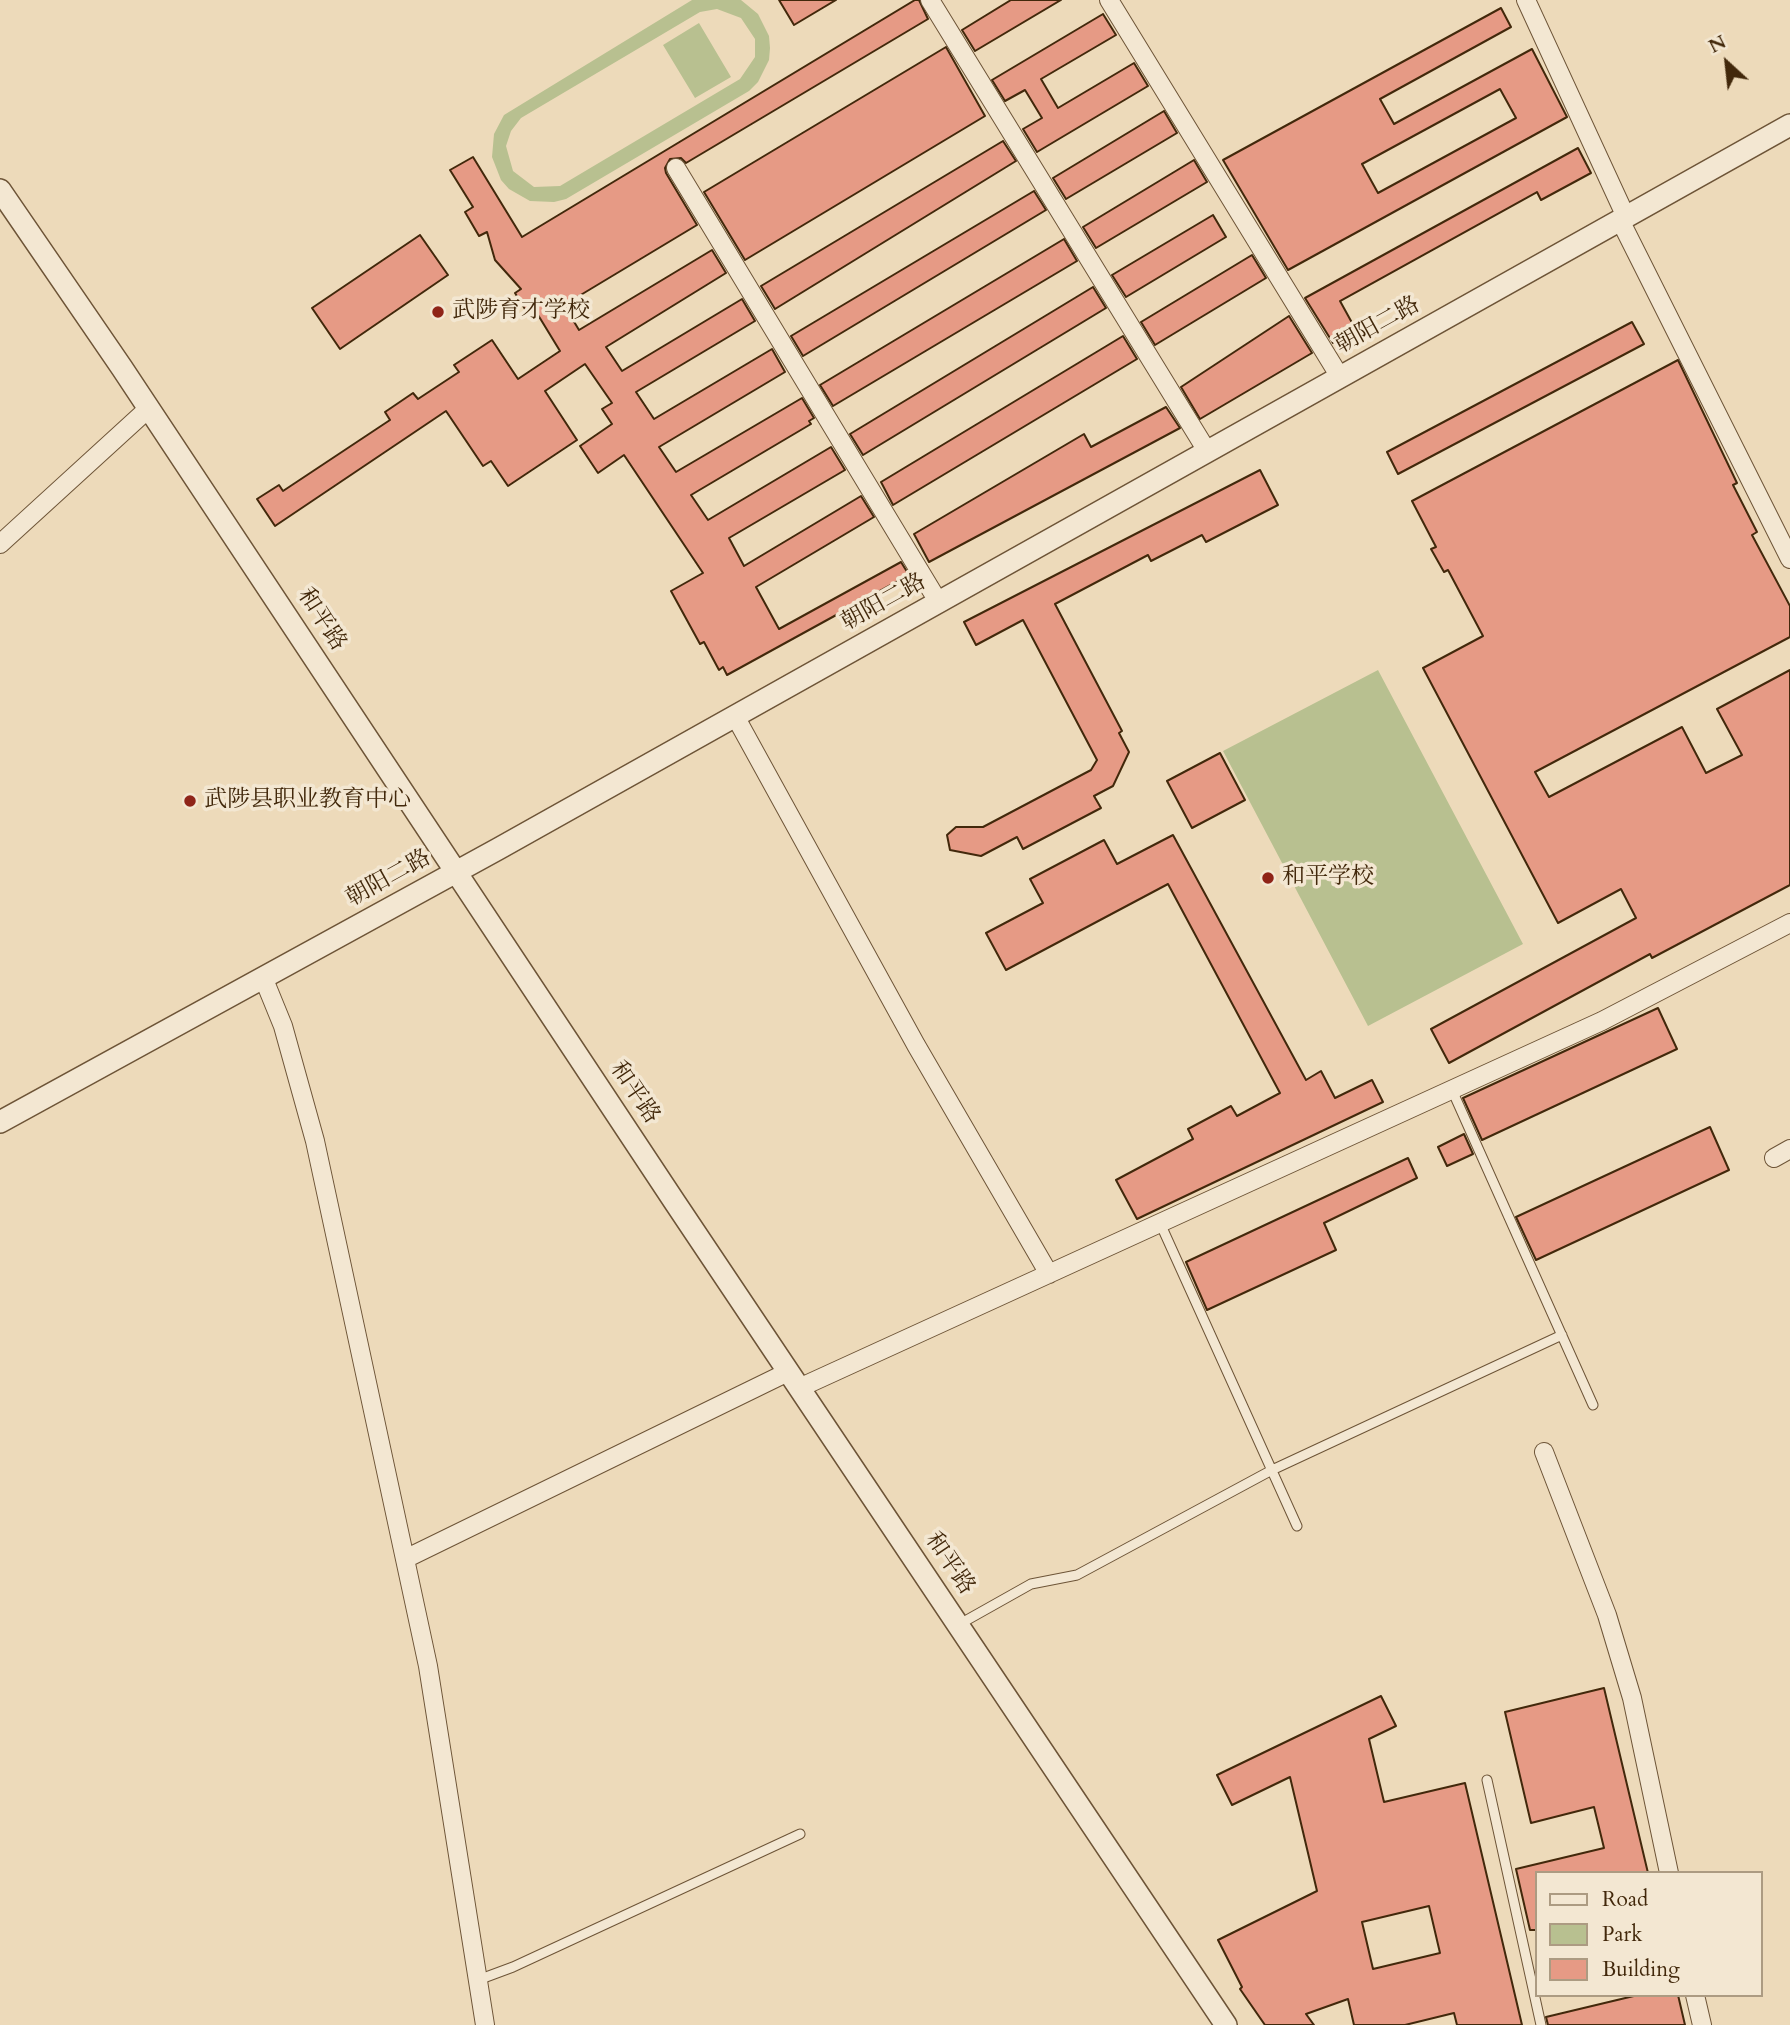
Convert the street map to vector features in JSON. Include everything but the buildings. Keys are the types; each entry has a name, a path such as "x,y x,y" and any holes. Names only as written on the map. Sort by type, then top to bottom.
{"street":[{"path":"930,0 1207,452"},
{"path":"1109,0 1340,377"},
{"path":"1526,0 1623,218 1790,559"},
{"name":"朝阳二路","path":"0,1122 939,603 1790,125"},
{"path":"676,168 939,603"},
{"name":"和平路","path":"0,190 149,408 1226,2025"},
{"path":"0,544 149,408"},
{"path":"735,716 916,1045 1049,1274"},
{"path":"404,1559 794,1380 1049,1274 1452,1090 1602,1021 1790,923"},
{"path":"263,977 283,1026 315,1141 428,1666 485,2025"},
{"path":"1774,1158 1790,1149"},
{"path":"1544,1452 1611,1626 1632,1698 1669,1871"},
{"path":"1695,1997 1702,2025"}],"lane":[{"path":"1452,1090 1593,1405"},
{"path":"1160,1223 1297,1527"},
{"path":"958,1625 1031,1584 1077,1575 1272,1470 1562,1335"},
{"path":"1487,1780 1534,1993"},
{"path":"478,1980 800,1834"},
{"path":"1535,1997 1541,2025"}],"green space":[{"path":"692,0 741,0 758,14 769,36 769,60 758,82 749,91 566,199 554,202 530,201 509,189 501,180 492,157 494,134 504,115","holes":["717,9 741,18 755,39 755,57 740,79 560,186 534,187 513,171 506,146 511,131 521,118 700,12"]},
{"path":"699,23 731,77 695,98 663,45"},
{"path":"1378,670 1523,944 1368,1026 1223,751"}],"place":[{"name":"武陟育才学校","path":"438,312"},
{"name":"武陟县职业教育中心","path":"190,801"},
{"name":"和平学校","path":"1268,878"}]}
